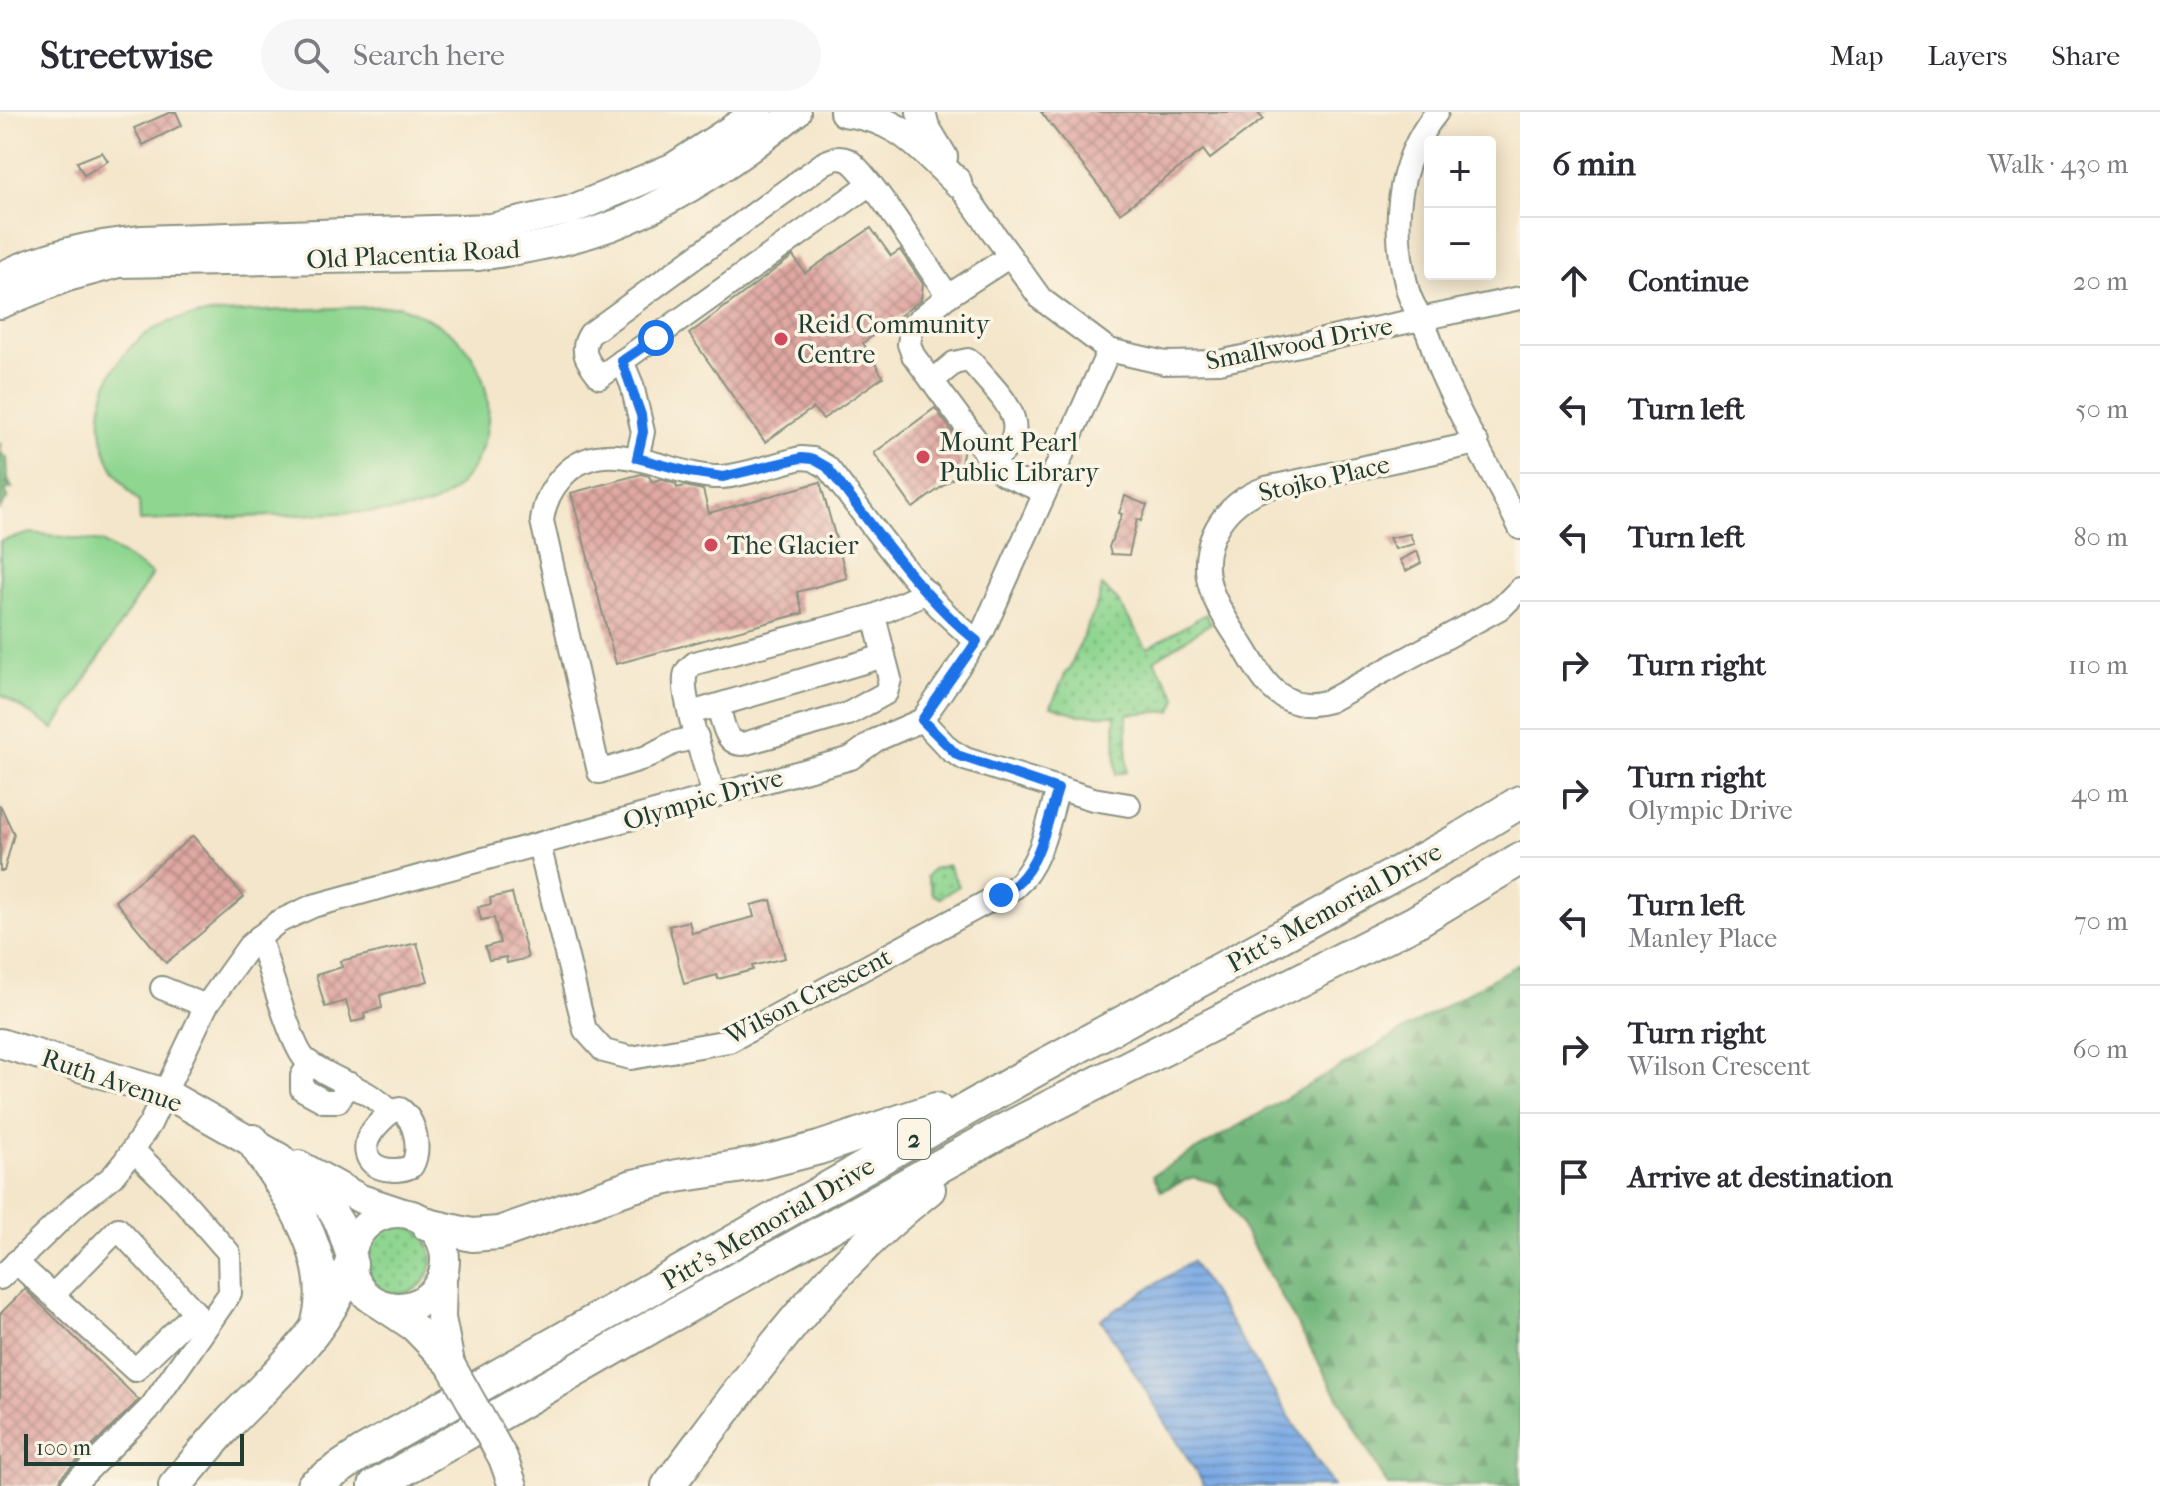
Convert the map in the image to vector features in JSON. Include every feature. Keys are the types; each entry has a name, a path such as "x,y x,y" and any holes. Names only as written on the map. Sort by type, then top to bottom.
{"highway":[{"name":"Pitt's Memorial Drive","path":"313,1486 362,1453 1039,1068 1456,841 1520,802"},
{"name":"Pitt's Memorial Drive","path":"375,1486 667,1318 1008,1128 1415,922 1520,859"},
{"path":"416,1219 472,1235 499,1233 643,1183 757,1164 847,1139 905,1121 1039,1068"},
{"path":"668,1486 814,1296 904,1208 1008,1128"},
{"path":"253,1141 294,1204 318,1261 322,1308 315,1333"},
{"path":"175,1486 315,1333 338,1296 351,1260"}],"main road":[{"path":"844,112 877,117 902,130 957,182"},
{"path":"921,112 925,127 957,182"},
{"name":"Old Placentia Road","path":"0,277 56,254 101,244 491,228 571,210 786,115"},
{"name":"Old Placentia Road","path":"0,304 67,277 119,263 479,256 537,248 644,212 692,185 786,115"},
{"name":"Ruth Avenue","path":"0,1043 165,1093 253,1141 280,1158 329,1206 340,1224 351,1260"},
{"path":"280,1158 307,1168 361,1199 416,1219 443,1245 441,1318 450,1364"},
{"path":"416,1219 388,1214 370,1222 356,1239 351,1260 356,1283 375,1301 414,1327 450,1364 512,1475"},
{"path":"375,1301 392,1306 412,1304 432,1292 442,1277"}],"street":[{"name":"Smallwood Drive","path":"900,112 957,182 1041,299 1109,350 1165,363 1219,362 1520,298"},
{"path":"1437,112 1411,157 1401,186 1397,216 1408,292 1422,319 1441,371 1520,528"},
{"path":"870,184 600,377 586,358 585,341 590,334 834,158 844,158 853,163 870,184 948,296"},
{"path":"1010,256 916,319 909,333 909,344 913,355 1003,474 1045,492"},
{"path":"1109,350 977,641 922,720 957,755 1058,789 1129,805"},
{"path":"932,381 954,363 968,360 1012,410 1015,425 1010,446 992,461"},
{"path":"622,361 641,415 643,432 637,458"},
{"name":"Stojko Place","path":"1477,443 1266,488 1246,496 1229,510 1211,539 1207,559 1211,589 1270,688 1286,699 1311,704 1329,701 1502,607 1520,589"},
{"path":"697,737 673,743 647,757 599,772 542,521 548,493 564,473 577,465 609,455 723,477 801,458 813,459 827,467 927,592 958,626 977,641"},
{"path":"714,796 684,679 688,669 695,663 874,616 927,592"},
{"path":"718,705 728,739 734,744 743,744 848,714 879,699 886,693 890,679 874,616"},
{"path":"691,713 884,656"},
{"name":"Olympic Drive","path":"8,1270 77,1204 112,1177 133,1150 165,1093 206,1006 249,946 278,922 313,906 851,758 876,740 922,720"},
{"name":"Wilson Crescent","path":"539,845 585,1030 604,1051 622,1057 640,1058 738,1038 1015,887 1036,857 1058,789"},
{"path":"259,937 298,1052 310,1063 373,1095 391,1112"},
{"path":"162,988 206,1006"},
{"path":"72,1486 151,1407 230,1293 229,1253 176,1192 133,1150"},
{"path":"8,1270 54,1294 135,1370 195,1312 118,1229 54,1294"}],"green space":[{"path":"399,306 431,320 457,338 476,362 482,378 487,396 487,429 476,462 455,489 427,506 406,510 140,521 139,502 108,458 101,433 101,419 109,379 122,357 140,338 174,320 199,315"},
{"path":"0,442 1,453 7,458 8,480 12,488 5,490 8,497 0,509"},
{"path":"32,533 102,542 152,574 54,729 0,694 0,541"},
{"path":"1102,586 1117,600 1147,648 1206,614 1211,623 1154,660 1177,698 1172,711 1127,714 1127,772 1116,774 1115,715 1080,715 1051,706 1069,670"},
{"path":"948,865 959,886 940,898 933,894 927,876 933,869"},
{"path":"1520,963 1520,1486 1388,1486 1218,1184 1193,1177 1161,1191 1153,1175"},
{"path":"397,1224 416,1230 426,1240 432,1259 426,1278 416,1288 397,1294 378,1288 368,1278 362,1259 368,1240 378,1230"}],"water":[{"path":"1192,1261 1333,1486 1205,1486 1101,1319"}],"building":[{"path":"176,112 182,125 143,145 134,128"},
{"path":"1041,112 1257,112 1263,119 1210,159 1203,150 1120,213"},
{"path":"102,152 108,161 84,175 77,162"},
{"name":"Reid Community Centre","path":"871,228 891,256 900,250 923,284 921,300 863,343 883,377 823,419 813,408 765,442 689,334 793,256 805,273"},
{"path":"935,408 964,448 959,474 913,508 874,453"},
{"name":"The Glacier","path":"641,474 649,476 652,482 660,479 676,484 677,488 685,486 703,490 709,513 820,482 847,578 797,592 803,613 616,664 571,493"},
{"path":"1125,496 1147,505 1141,521 1137,519 1129,555 1111,554 1109,547 1122,514 1119,513"},
{"path":"1410,534 1414,544 1395,549 1389,538"},
{"path":"1417,551 1421,563 1406,571 1400,560"},
{"path":"0,805 14,834 4,871 0,871"},
{"path":"193,836 244,897 166,963 115,901"},
{"path":"512,893 528,958 507,963 506,957 489,960 485,947 500,943 494,918 481,920 478,907 491,904 490,898"},
{"path":"771,900 785,958 752,966 753,970 684,984 669,926 689,921 692,933 754,917 751,905"},
{"path":"417,943 428,981 380,995 382,1008 364,1013 365,1019 352,1022 346,1001 325,1007 316,975 342,967 340,961"},
{"path":"25,1289 139,1400 62,1476 58,1486 0,1486 0,1314"}],"place":[{"name":"Reid Community Centre","path":"781,339"},
{"name":"Mount Pearl Public Library","path":"923,457"},
{"name":"The Glacier","path":"711,545"}],"route":[{"path":"656,338 622,361 641,415 643,432 637,458 723,477 801,458 813,459 827,467 927,592 958,626 977,641 922,720 957,755 1058,789 1032,866 1022,881 1001,895"}]}
